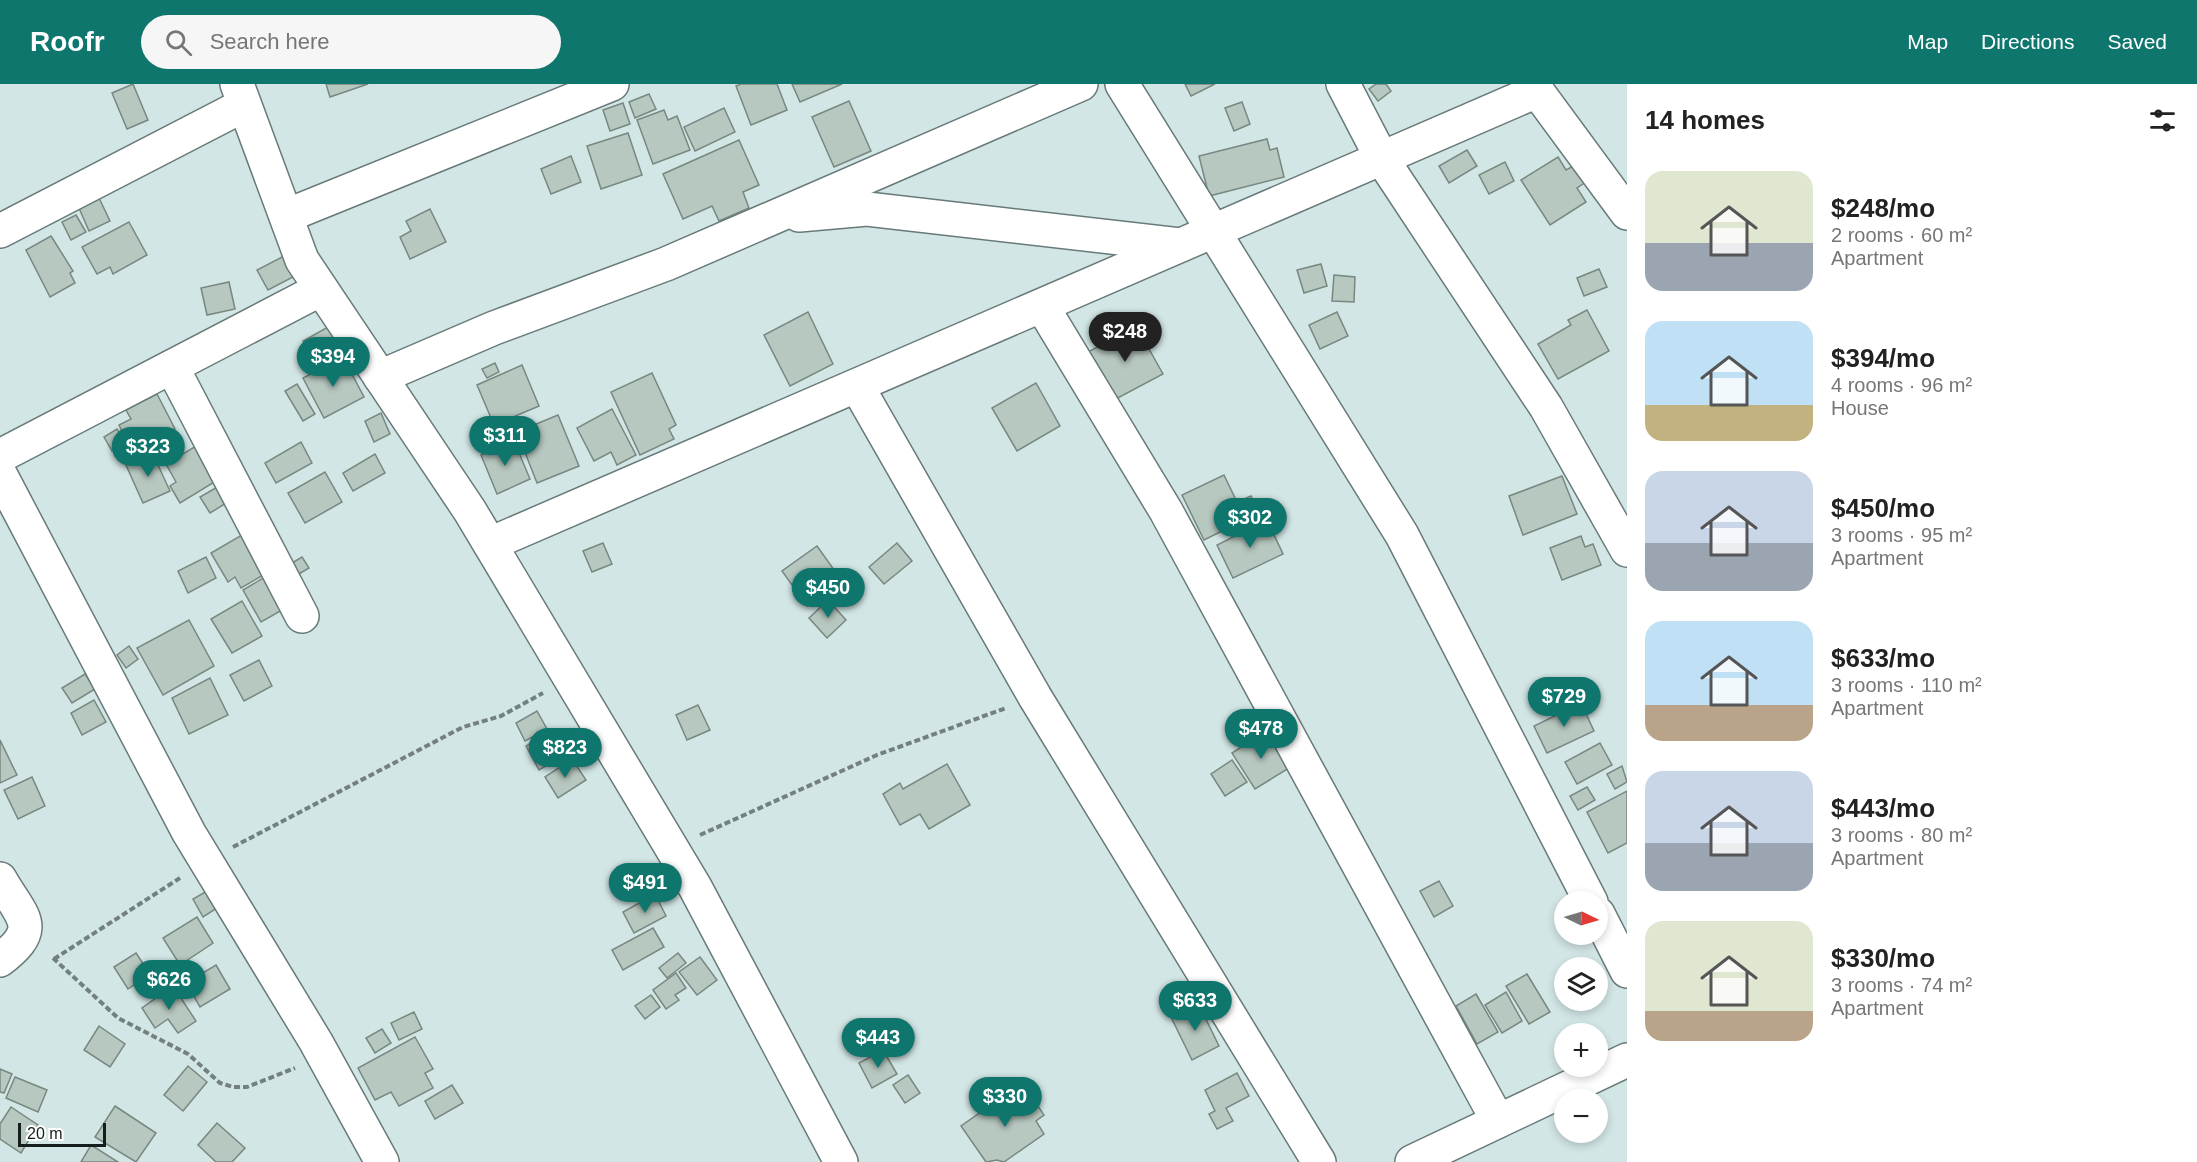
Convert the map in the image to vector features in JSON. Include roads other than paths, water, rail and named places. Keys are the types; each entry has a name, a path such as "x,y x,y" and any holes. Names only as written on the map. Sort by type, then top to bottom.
{"street":[{"path":"286,216 612,84"},
{"path":"380,376 494,328 666,264 1081,84"},
{"path":"1122,84 1402,535 1585,891"},
{"path":"1343,84 1382,159 1546,407 1627,549"},
{"path":"490,544 1382,159 1534,88 1627,213"},
{"path":"0,231 241,95 302,260 490,544 671,847 841,1162"},
{"path":"781,214 806,215 867,209 1182,245"},
{"path":"0,456 321,289"},
{"path":"1042,306 1166,511 1498,1121"},
{"path":"172,367 302,616"},
{"path":"857,386 1035,698 1319,1162"},
{"path":"0,474 206,861 324,1057 382,1162"},
{"path":"0,879 26,924 26,933 19,945 0,960"},
{"path":"1608,934 1627,971"},
{"path":"1412,1162 1627,1060"}]}
